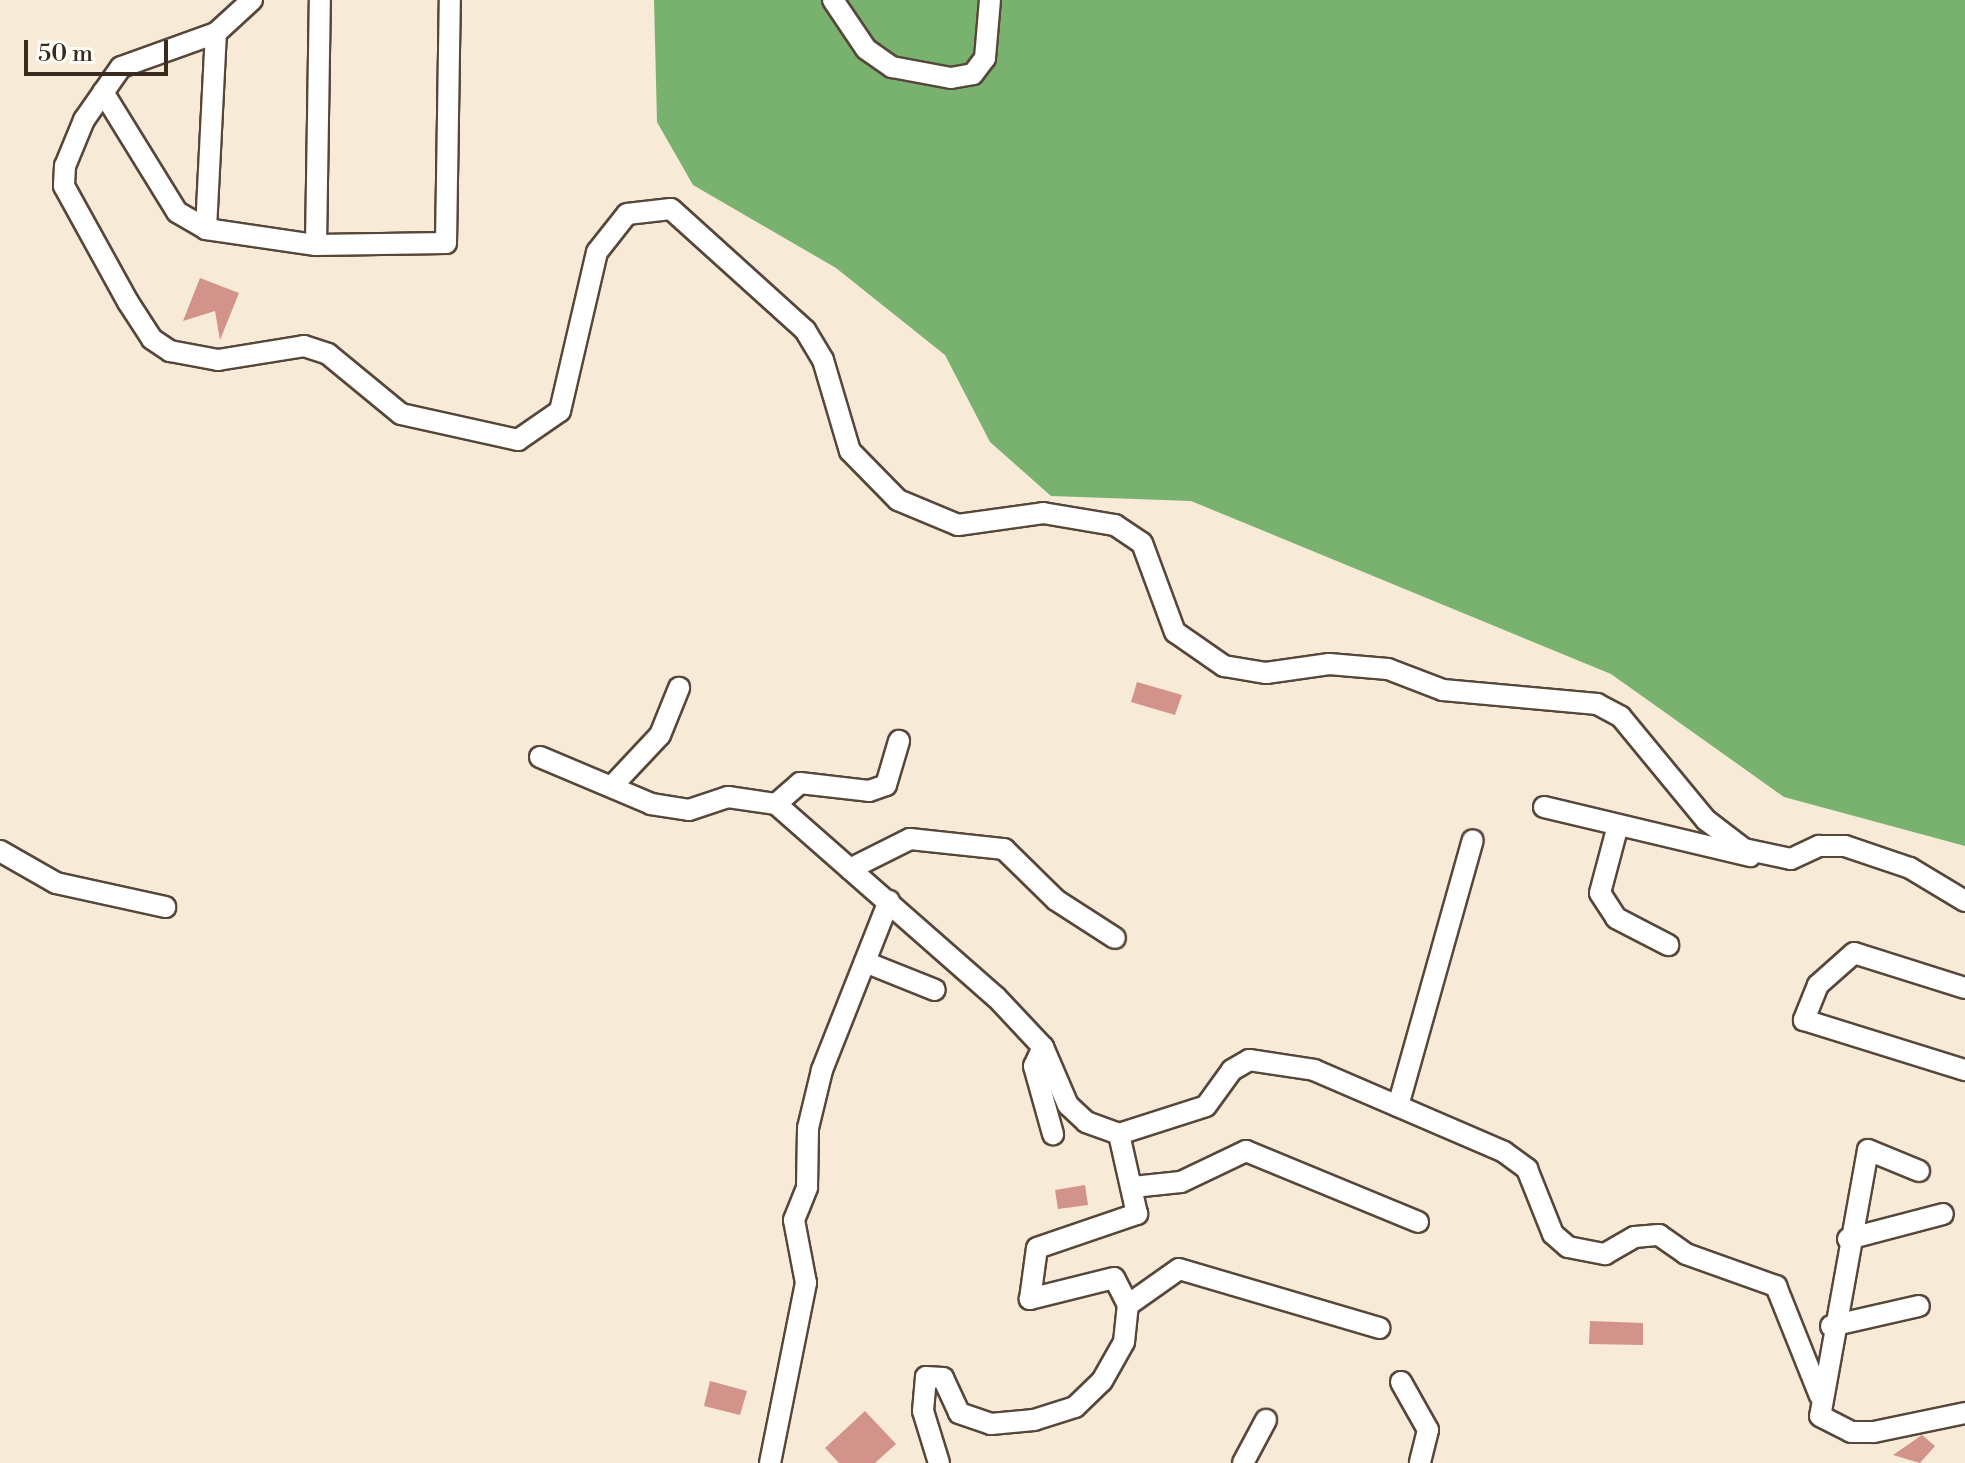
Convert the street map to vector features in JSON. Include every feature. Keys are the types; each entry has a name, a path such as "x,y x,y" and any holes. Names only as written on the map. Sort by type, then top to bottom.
{"street":[{"path":"252,0 216,33 121,67 74,139 64,186 152,339 170,351 218,360 304,346 328,354 401,414 518,440 560,411 597,252 627,214 671,209 805,330 828,372 850,451 898,500 958,525 1043,513 1115,525 1142,543 1175,632 1224,666 1266,673 1329,664 1388,669 1443,690 1597,704 1621,717 1706,820 1769,860"},
{"path":"316,245 320,0"},
{"path":"103,92 177,212 206,229 316,245 446,243 450,0"},
{"path":"833,0 866,49 892,67 951,78 973,74 985,58 990,0"},
{"path":"206,229 216,33"},
{"path":"614,784 660,735 679,688"},
{"path":"776,804 800,783 869,791 886,785 899,741"},
{"path":"540,757 614,784 651,804 689,810 728,797 776,804 946,947 1043,1047 1068,1105 1086,1122 1119,1134 1206,1106 1232,1070 1249,1060 1314,1070 1398,1106 1527,1169 1553,1234 1568,1247 1605,1254 1635,1237 1659,1235 1686,1254 1776,1286 1820,1396"},
{"path":"1544,807 1617,829 1769,860 1845,846 1910,868 1965,901"},
{"path":"1617,829 1600,893 1616,918 1668,945"},
{"path":"850,869 910,839 1004,849 1056,900 1115,938"},
{"path":"1398,1106 1473,840"},
{"path":"0,851 56,883 165,907"},
{"path":"770,1463 806,1283 794,1220 807,1187 808,1128 889,901"},
{"path":"1965,988 1854,953 1818,985 1804,1020 1965,1070"},
{"path":"865,962 935,990"},
{"path":"1043,1047 1034,1066 1053,1134"},
{"path":"939,1463 923,1411 926,1377 943,1378 959,1413 991,1424 1075,1407 1102,1381 1124,1342 1128,1305 1114,1278 1030,1299 1037,1248 1137,1214 1119,1134"},
{"path":"1919,1171 1868,1150 1831,1326 1820,1396 1820,1416 1851,1432 1965,1413"},
{"path":"1133,1187 1181,1182 1246,1151 1418,1222"},
{"path":"1848,1239 1943,1214"},
{"path":"1128,1305 1179,1269 1379,1328"},
{"path":"1831,1326 1919,1306"},
{"path":"1401,1382 1428,1430 1420,1463"},
{"path":"1243,1463 1266,1420"}],"green space":[{"path":"654,0 1965,0 1965,846 1784,797 1611,674 1191,501 1051,496 990,442 945,355 836,268 693,185 657,122"}],"building":[{"path":"200,278 239,293 220,340 215,311 183,321"},
{"path":"1137,682 1182,695 1175,715 1131,702"},
{"path":"1085,1185 1088,1205 1058,1209 1055,1190"},
{"path":"1590,1321 1643,1323 1643,1345 1589,1344"},
{"path":"710,1381 747,1391 740,1415 704,1406"},
{"path":"865,1411 896,1444 875,1463 839,1463 825,1448"},
{"path":"1922,1435 1935,1446 1920,1463 1893,1455"}]}
